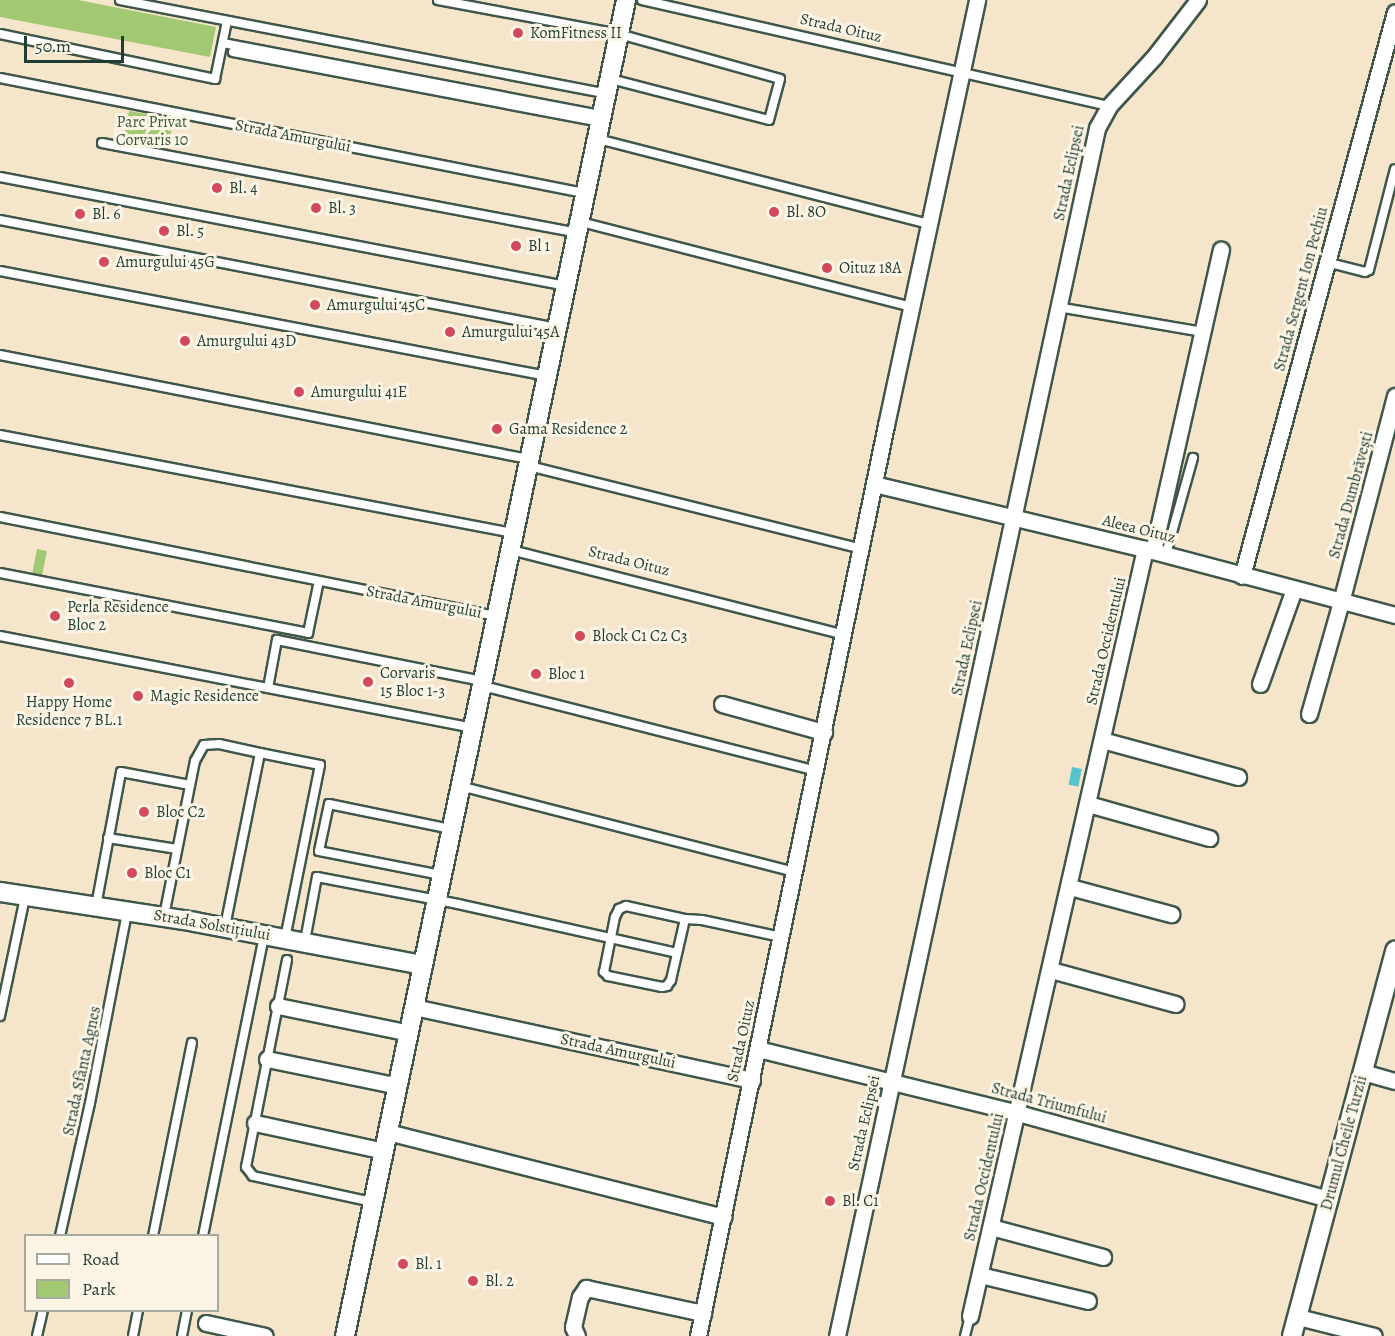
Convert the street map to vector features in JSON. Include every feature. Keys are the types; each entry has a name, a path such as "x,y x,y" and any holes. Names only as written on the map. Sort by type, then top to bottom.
{"street":[{"name":"Strada Amurgului","path":"345,1336 626,0"},
{"name":"Strada Oituz","path":"698,1336 928,224 977,0"},
{"name":"Strada Eclipsei","path":"837,1336 1097,128 1109,106 1154,57 1198,0"},
{"name":"Strada Sergent Ion Pechiu","path":"1242,576 1395,12"},
{"name":"Strada Occidentului","path":"970,1316 1102,740 1155,551 1221,250"},
{"name":"Strada Dumbrăvești","path":"1309,714 1395,396"},
{"name":"Aleea Oituz","path":"874,484 1155,551 1395,615"},
{"path":"1260,684 1294,589"},
{"path":"722,704 824,732"},
{"path":"1102,740 1238,777"},
{"path":"1088,804 1209,838"},
{"path":"1070,887 1172,914"},
{"name":"Strada Solstițiului","path":"0,892 164,916 423,965"},
{"name":"Drumul Cheile Turzii","path":"1292,1336 1394,957"},
{"path":"1051,970 1175,1004"},
{"path":"278,1006 409,1033"},
{"name":"Strada Amurgului","path":"414,1007 752,1080"},
{"name":"Strada Triumfului","path":"758,1049 892,1080 1018,1113 1329,1199"},
{"path":"267,1059 398,1086"},
{"path":"1363,1072 1395,1081"},
{"path":"255,1123 384,1151"},
{"path":"388,1132 723,1217"},
{"path":"991,1227 1103,1257"},
{"path":"980,1275 1088,1301"},
{"path":"578,1336 573,1327 580,1297 586,1288 703,1313"},
{"path":"1298,1317 1374,1336"},
{"path":"206,1323 265,1336"}],"lane":[{"path":"120,0 227,21 608,86 769,120 780,79 619,34 438,0"},
{"name":"Strada Oituz","path":"642,0 961,74"},
{"path":"0,34 215,79 227,21"},
{"path":"223,43 600,126 928,224"},
{"path":"233,52 600,126"},
{"path":"961,74 1109,106"},
{"name":"Strada Amurgului","path":"0,78 585,193"},
{"path":"102,143 578,227 911,307"},
{"path":"1326,262 1369,270 1395,170"},
{"path":"0,177 566,286"},
{"path":"0,220 557,328"},
{"path":"0,271 547,376"},
{"path":"1059,307 1202,332"},
{"path":"0,355 528,462 861,549"},
{"path":"0,435 512,541"},
{"path":"1155,551 1193,458"},
{"name":"Strada Amurgului","path":"0,517 496,616"},
{"name":"Strada Oituz","path":"512,541 844,635"},
{"path":"0,573 308,633 319,581"},
{"path":"0,636 472,728"},
{"path":"268,688 277,640 482,683 816,771"},
{"path":"164,916 198,752 204,745 219,744 320,765 285,938"},
{"path":"225,927 260,753"},
{"path":"96,906 121,772 190,785"},
{"path":"460,786 795,872"},
{"path":"441,875 319,850 329,804 451,829"},
{"path":"108,838 177,849"},
{"path":"305,942 317,877 436,899 677,953"},
{"path":"0,1016 25,895"},
{"path":"685,919 671,980 667,986 662,987 608,976 604,968 610,938 619,909 626,906 781,937"},
{"name":"Strada Sfânta Agnes","path":"60,1234 90,1103 128,911"},
{"path":"203,1234 265,934"},
{"path":"287,960 246,1167 253,1176 373,1203"},
{"path":"153,1234 192,1043"},
{"path":"37,1336 43,1312"},
{"path":"133,1336 138,1312"},
{"path":"182,1336 187,1312"},
{"name":"Strada Occidentului","path":"965,1336 970,1316"}],"green space":[{"path":"0,0 78,0 216,27 210,57 0,17"},
{"name":"Parc Privat Corvaris 10","path":"129,111 173,119 168,150 123,143"},
{"path":"37,549 47,551 42,576 32,575"}],"water":[{"path":"1072,767 1082,769 1078,787 1069,785"}],"place":[{"name":"KomFitness II","path":"518,33"},
{"name":"Bl. 4","path":"217,188"},
{"name":"Bl. 3","path":"316,208"},
{"name":"Bl. 8O","path":"774,212"},
{"name":"Bl. 6","path":"80,214"},
{"name":"Bl. 5","path":"164,231"},
{"name":"Bl 1","path":"516,246"},
{"name":"Amurgului 45G","path":"104,262"},
{"name":"Oituz 18A","path":"827,268"},
{"name":"Amurgului 45C","path":"315,305"},
{"name":"Amurgului 45A","path":"450,332"},
{"name":"Amurgului 43D","path":"185,341"},
{"name":"Amurgului 41E","path":"299,392"},
{"name":"Gama Residence 2","path":"497,429"},
{"name":"Perla Residence Bloc 2","path":"55,616"},
{"name":"Block C1 C2 C3","path":"580,636"},
{"name":"Bloc 1","path":"536,674"},
{"name":"Corvaris 15 Bloc 1-3","path":"368,682"},
{"name":"Happy Home Residence 7 BL.1","path":"69,683"},
{"name":"Magic Residence","path":"138,696"},
{"name":"Bloc C2","path":"144,812"},
{"name":"Bloc C1","path":"132,873"},
{"name":"Bl. C1","path":"830,1201"},
{"name":"Bl. 1","path":"403,1264"},
{"name":"Bl. 2","path":"473,1281"}]}
